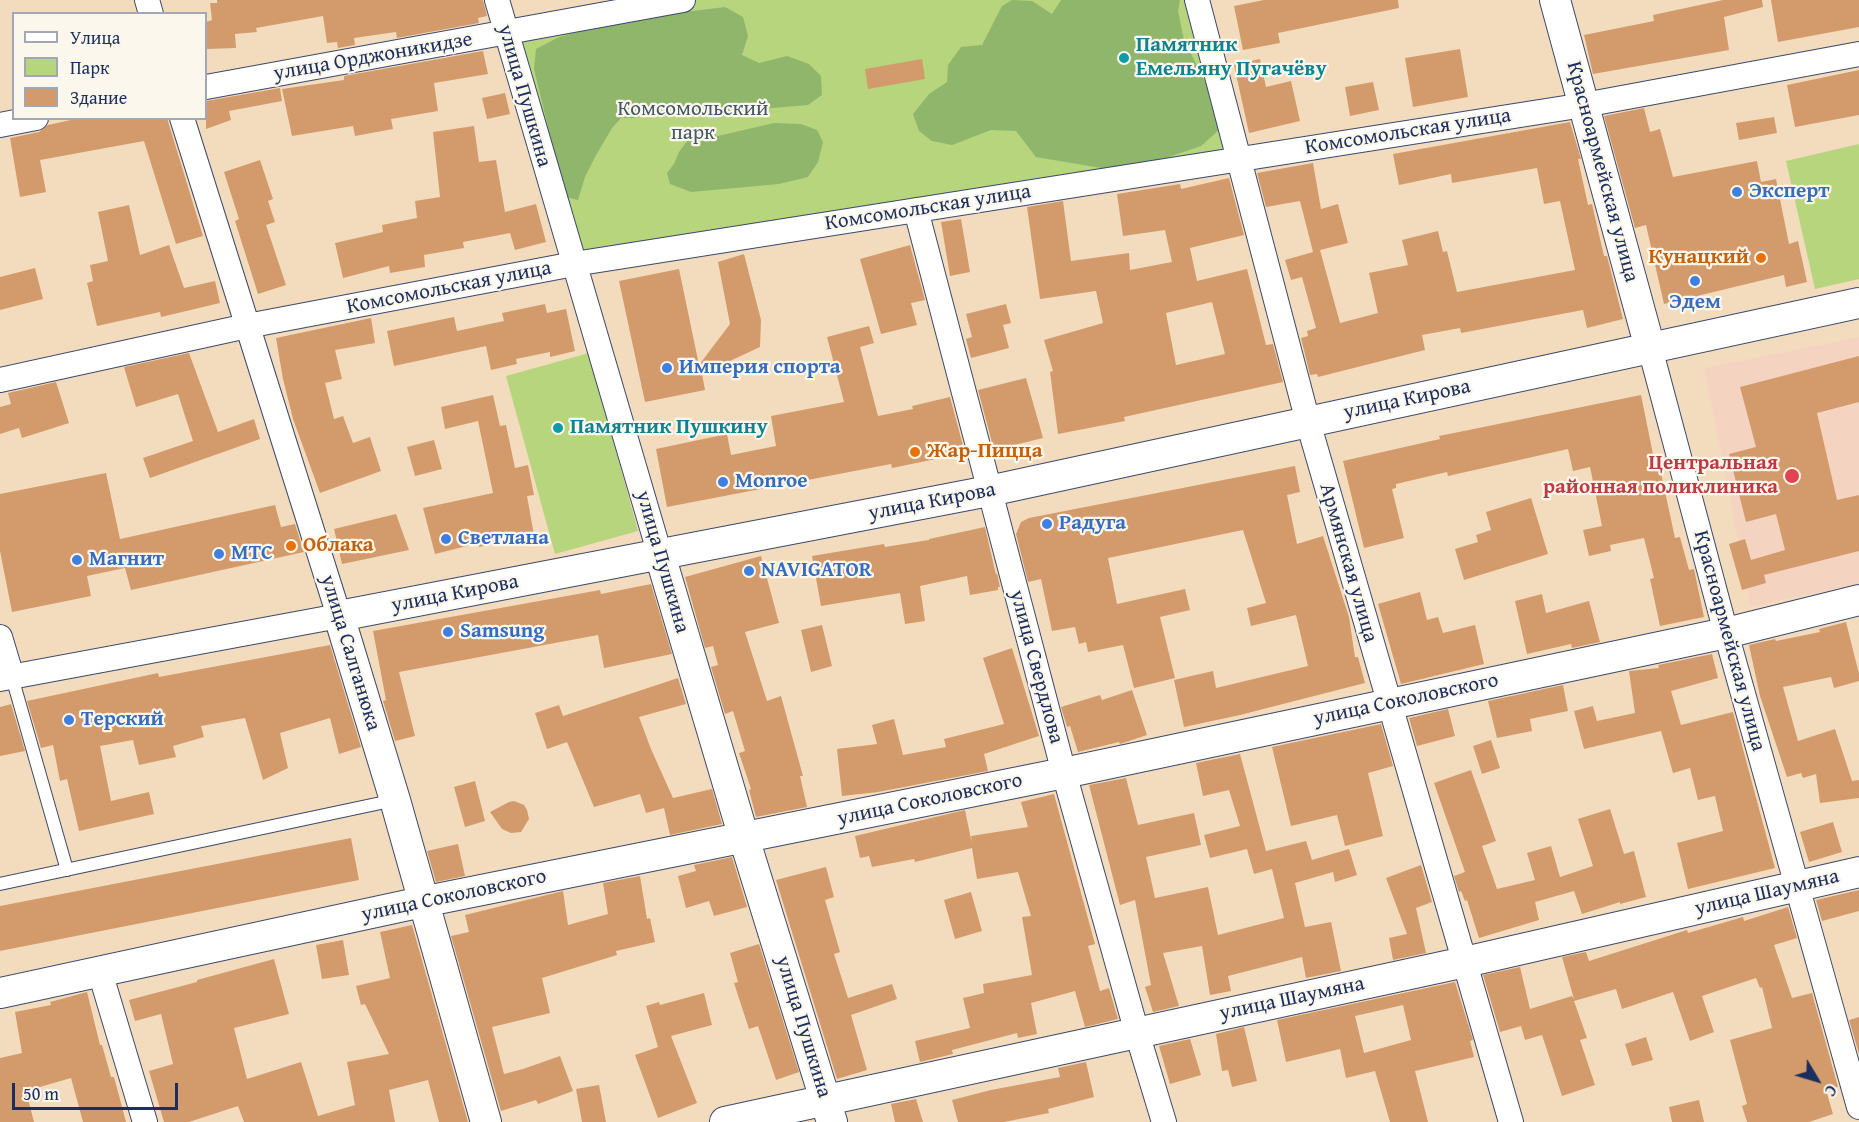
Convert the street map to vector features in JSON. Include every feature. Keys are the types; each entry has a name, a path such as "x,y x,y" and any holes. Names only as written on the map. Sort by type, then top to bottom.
{"street":[{"name":"улица Пушкина","path":"497,0 744,838 829,1111"},
{"name":"улица Орджоникидзе","path":"207,87 683,0"},
{"name":"Армянская улица","path":"1197,0 1308,422 1511,1122"},
{"name":"Красноармейская улица","path":"1555,0 1726,633 1859,1107"},
{"name":"Комсомольская улица","path":"0,380 247,326 574,264 1584,105 1859,54"},
{"path":"0,125 26,120"},
{"name":"улица Салганюка","path":"183,120 339,616 486,1122"},
{"name":"улица Свердлова","path":"915,210 1064,773 1164,1122"},
{"name":"улица Кирова","path":"6,678 989,491 1859,303"},
{"name":"улица Соколовского","path":"0,993 422,902 1064,773 1726,633 1859,600"},
{"path":"0,637 6,678"},
{"name":"улица Шаумяна","path":"725,1122 829,1111 1137,1033 1466,962 1859,872"},
{"path":"100,972 145,1122"}],"lane":[{"path":"6,678 67,870"},
{"path":"0,884 394,800"}],"shaded area":[{"name":"Центральная районная поликлиника","path":"1859,337 1859,584 1751,606 1704,368"}],"green space":[{"name":"Комсомольский парк","path":"683,0 1197,0 1239,159 574,264 505,32"},
{"path":"1012,0 1032,1 1052,14 1061,0 1180,0 1178,11 1184,40 1218,107 1221,128 1201,146 1125,172 1036,157 1016,131 991,130 952,145 932,141 919,131 913,114 929,94 947,82 948,65 961,47 982,45 1002,6"},
{"path":"725,7 743,17 748,36 742,55 759,63 787,56 809,64 821,76 822,95 808,105 690,115 667,104 635,118 621,118 612,128 595,157 585,177 578,200 565,197 534,69 536,49 559,37 628,19"},
{"path":"774,123 801,124 817,130 823,142 818,162 808,177 779,184 691,192 670,184 667,173 696,129 718,136"},
{"path":"1859,144 1859,279 1815,289 1786,161"},
{"path":"589,353 638,531 555,554 506,376"}],"building":[{"path":"217,0 483,0 487,16 478,18 479,23 397,38 396,32 354,38 355,45 338,48 337,42 327,43 323,16 256,28 257,32 235,34 236,48 207,49 207,22 212,20 210,3 217,3"},
{"path":"1264,0 1398,0 1399,8 1278,33 1280,43 1243,50 1234,6"},
{"path":"1723,0 1762,0 1763,7 1724,17 1729,50 1593,74 1584,35 1654,21 1653,15"},
{"path":"1771,0 1859,0 1859,27 1778,42"},
{"path":"1460,49 1468,97 1413,107 1405,58"},
{"path":"483,51 488,74 434,83 438,111 391,119 393,129 355,136 353,126 292,136 282,89 344,80 344,76"},
{"path":"922,59 925,79 868,89 865,69"},
{"path":"1260,59 1266,87 1291,81 1300,121 1249,133 1234,65"},
{"path":"1859,70 1859,115 1795,127 1787,85"},
{"path":"1373,82 1379,110 1350,116 1345,87"},
{"path":"280,88 282,101 229,111 231,120 206,129 207,101"},
{"path":"505,93 510,114 487,119 482,98"},
{"path":"1644,108 1650,132 1660,129 1673,177 1757,161 1761,182 1776,179 1789,244 1798,241 1807,282 1786,287 1784,275 1664,304 1646,225 1635,228 1604,116"},
{"path":"1774,117 1777,133 1739,140 1736,123"},
{"path":"71,120 168,120 203,236 176,244 144,141 40,160 46,192 20,197 10,138 39,132 48,125"},
{"path":"1570,122 1581,159 1578,159 1588,205 1592,204 1604,256 1607,256 1623,319 1587,328 1583,310 1461,333 1460,328 1422,335 1425,350 1318,377 1317,374 1310,375 1301,338 1308,336 1307,331 1316,328 1302,277 1291,280 1285,260 1313,252 1300,201 1266,207 1257,173 1313,163 1321,209 1338,204 1348,243 1320,250 1340,323 1378,313 1369,273 1408,265 1402,240 1438,231 1443,252 1447,251 1457,292 1575,270 1560,201 1544,204 1537,168 1452,183 1451,174 1399,185 1393,154"},
{"path":"474,126 479,162 496,160 505,212 536,204 546,242 515,250 510,233 463,242 464,248 424,255 425,267 390,273 389,266 343,278 335,243 383,232 382,225 417,218 415,201 440,197 433,132"},
{"path":"260,160 273,199 268,201 275,222 266,225 286,285 258,294 235,221 239,219 224,172"},
{"path":"1229,178 1244,235 1190,248 1197,281 1247,269 1266,345 1273,344 1283,382 1124,417 1125,421 1058,434 1050,372 1053,371 1044,340 1103,323 1096,291 1040,299 1027,207 1063,201 1071,261 1129,253 1130,270 1172,262 1165,230 1123,236 1117,194 1180,184 1181,189","holes":["1212,302 1225,354 1176,365 1166,313"]},
{"path":"129,205 140,255 169,245 184,288 215,281 220,303 161,317 160,312 97,326 87,283 93,281 90,265 108,261 98,212"},
{"path":"961,219 970,272 950,276 941,222"},
{"path":"910,245 925,300 911,303 917,325 881,334 860,259"},
{"path":"744,254 761,320 760,347 702,374 705,390 645,402 619,281 679,269 699,365 730,324 718,262"},
{"path":"35,268 43,299 0,310 0,277"},
{"path":"545,304 547,313 566,309 575,351 550,357 550,352 516,359 517,364 491,370 486,346 394,366 387,331 454,317 457,331 504,321 502,313"},
{"path":"1006,304 1011,323 1003,325 1009,348 971,358 966,339 972,337 966,314"},
{"path":"371,318 375,343 335,350 342,379 325,383 334,419 343,416 353,443 370,437 381,471 320,493 293,419 276,338"},
{"path":"869,326 874,343 860,347 878,416 913,409 912,406 950,397 965,453 892,468 891,464 667,507 656,449 727,434 731,455 776,446 771,416 844,402 827,337"},
{"path":"189,353 218,432 254,419 260,439 150,478 143,458 193,441 178,394 136,407 124,367"},
{"path":"1859,356 1859,402 1817,413 1837,500 1859,495 1859,551 1764,575 1766,583 1742,590 1729,544 1745,539 1751,560 1785,550 1776,514 1746,522 1729,454 1756,447 1740,387"},
{"path":"1026,378 1043,438 994,450 978,390"},
{"path":"56,382 69,423 22,438 19,428 0,434 0,407 11,404 8,393"},
{"path":"493,395 500,426 506,425 515,468 528,465 534,495 527,496 534,535 479,547 479,543 435,554 423,508 493,493 478,421 445,429 441,407"},
{"path":"1641,395 1653,454 1657,454 1675,538 1680,537 1689,570 1694,569 1704,617 1660,626 1650,579 1654,578 1644,538 1610,545 1611,551 1589,556 1583,530 1602,526 1590,467 1573,471 1568,449 1448,476 1447,472 1396,484 1396,488 1392,489 1404,538 1364,548 1343,461 1440,439 1439,436"},
{"path":"434,440 442,469 415,476 407,447"},
{"path":"1295,466 1300,492 1287,495 1297,544 1323,536 1349,617 1355,657 1358,657 1365,683 1184,727 1174,680 1213,671 1216,688 1308,666 1296,615 1251,626 1247,608 1266,603 1243,530 1108,558 1117,604 1185,589 1190,610 1160,617 1175,678 1134,688 1123,645 1088,652 1086,642 1079,644 1075,627 1052,631 1041,579 1028,582 1016,534 1021,522 1029,518"},
{"path":"106,473 120,539 275,505 281,527 295,524 304,552 131,590 125,568 87,576 91,596 12,612 0,551 0,494"},
{"path":"1531,498 1548,554 1464,580 1455,549 1478,542 1476,535 1491,530 1486,512"},
{"path":"396,514 409,550 342,564 334,529"},
{"path":"985,527 1000,587 998,590 970,595 967,576 920,586 925,621 905,624 900,593 821,606 812,556 884,544 885,547 929,540"},
{"path":"761,556 779,623 745,632 767,701 781,696 803,776 800,776 807,807 756,817 749,790 751,789 739,753 745,751 733,711 725,714 711,667 718,665 713,646 705,648 685,577"},
{"path":"651,584 672,654 604,668 598,635 399,672 415,736 395,741 383,701 386,700 373,631 600,590 601,594"},
{"path":"1420,592 1427,620 1438,617 1443,633 1475,625 1484,664 1401,684 1378,604"},
{"path":"1542,594 1546,613 1589,601 1600,642 1572,648 1571,644 1527,654 1515,601"},
{"path":"1846,622 1859,681 1834,688 1831,677 1783,687 1798,741 1835,729 1852,781 1859,780 1859,798 1820,803 1816,774 1803,778 1801,773 1787,777 1760,696 1749,645 1820,632 1819,629"},
{"path":"822,625 832,666 811,672 801,630"},
{"path":"330,645 361,747 339,754 330,718 280,733 288,768 263,780 245,718 201,726 204,737 173,746 176,757 139,765 133,740 100,746 111,801 149,792 154,814 79,831 67,779 60,781 53,745 41,748 27,701 158,673 159,677"},
{"path":"1012,648 1039,736 984,754 988,771 878,792 842,796 837,749 877,744 872,725 894,719 903,755 946,747 944,739 1004,724 983,658"},
{"path":"1712,654 1718,678 1671,691 1681,725 1733,712 1775,868 1688,889 1677,843 1723,831 1715,796 1698,800 1690,768 1673,773 1661,731 1584,749 1574,711 1593,706 1597,721 1635,713 1629,671 1659,668 1658,665"},
{"path":"678,678 686,704 639,717 673,798 712,789 722,824 670,835 664,808 646,813 640,794 594,807 567,742 547,749 535,713 559,705 563,716"},
{"path":"1563,685 1568,711 1530,719 1532,731 1497,738 1488,701"},
{"path":"1132,690 1147,735 1120,744 1119,742 1078,752 1061,707 1100,695 1102,700"},
{"path":"11,704 25,751 0,756 0,707"},
{"path":"1448,709 1455,736 1417,746 1409,718"},
{"path":"1381,724 1393,766 1368,773 1383,836 1345,846 1337,815 1291,826 1272,747"},
{"path":"1491,740 1500,768 1482,774 1473,746"},
{"path":"1240,754 1266,851 1306,841 1312,860 1349,849 1357,875 1335,882 1333,872 1295,883 1305,927 1331,922 1341,971 1306,978 1302,957 1228,976 1231,991 1210,995 1202,946 1163,953 1179,1006 1153,1012 1145,987 1151,985 1135,900 1120,905 1089,785 1126,778 1138,825 1194,813 1201,845 1146,857 1155,898 1208,887 1218,935 1284,918 1272,869 1254,874 1247,849 1210,858 1204,835 1240,826 1229,790 1203,796 1196,763"},
{"path":"1471,770 1496,841 1482,846 1497,889 1535,880 1527,853 1551,846 1560,877 1593,866 1578,819 1610,809 1624,854 1634,851 1646,897 1620,904 1620,902 1582,914 1574,891 1535,902 1539,920 1479,938 1467,900 1465,901 1461,891 1459,892 1454,876 1465,872 1434,783"},
{"path":"475,781 485,821 465,827 454,787"},
{"path":"1054,794 1095,944 1088,946 1100,991 1109,988 1118,1019 1085,1027 1075,991 1031,1003 1037,1034 1018,1038 1017,1033 952,1050 953,1054 920,1062 915,1041 970,1028 963,998 984,993 983,984 1032,975 1022,917 1031,916 1018,872 977,879 972,848 915,862 914,859 872,867 869,856 860,858 855,836 965,810 972,844 971,836 1028,827 1021,802"},
{"path":"514,801 524,805 529,819 521,832 511,833 502,829 490,812"},
{"path":"1833,822 1842,852 1809,862 1800,832"},
{"path":"351,838 359,880 0,951 0,906"},
{"path":"458,844 465,876 436,882 427,851"},
{"path":"732,857 747,907 714,916 709,901 686,908 678,876 696,871 694,865"},
{"path":"1421,865 1432,902 1416,908 1426,953 1393,960 1389,938 1407,934 1386,878"},
{"path":"826,867 834,897 825,900 840,952 834,954 848,998 892,984 897,999 851,1015 867,1070 837,1079 776,880"},
{"path":"640,876 647,919 650,918 655,942 616,951 617,955 542,978 550,1013 492,1027 504,1074 560,1056 573,1091 538,1104 536,1100 501,1111 451,936 469,932 465,915 563,891 568,925 608,914 603,883"},
{"path":"1859,890 1859,911 1822,921 1816,900"},
{"path":"971,892 982,931 955,939 944,900"},
{"path":"1788,907 1797,938 1774,945 1792,998 1812,993 1838,1087 1826,1090 1833,1114 1809,1122 1747,1122 1742,1106 1747,1104 1730,1040 1772,1028 1762,987 1760,988 1756,978 1702,996 1714,1032 1690,1041 1673,992 1622,1009 1616,989 1574,1001 1587,1038 1580,1040 1595,1085 1562,1096 1542,1035 1525,1040 1521,1026 1500,1032 1483,975 1520,967 1530,1009 1572,996 1574,999 1562,957 1586,952 1589,961 1687,930 1688,933 1743,917 1744,921"},
{"path":"412,925 468,1122 439,1122 428,1080 389,1090 395,1122 244,1122 238,1106 189,1122 164,1122 149,1071 173,1064 161,1014 135,1021 129,1000 274,959 289,1014 234,1028 247,1079 301,1062 318,1116 355,1105 347,1062 389,1054 365,1004 361,1005 356,986 390,978 380,932"},
{"path":"343,940 349,975 322,979 316,945"},
{"path":"759,944 799,1072 776,1080 758,1026 749,1029 734,983 738,982 730,953"},
{"path":"1455,982 1473,1040 1470,1041 1474,1057 1415,1071 1428,1122 1390,1122 1375,1071 1346,1078 1340,1049 1286,1062 1277,1020","holes":["1403,1005 1411,1040 1364,1053 1355,1016"]},
{"path":"87,992 100,1045 102,1045 111,1077 114,1077 126,1122 83,1122 71,1078 26,1091 34,1122 0,1122 0,1058 22,1053 15,1012 51,1005 50,1002"},
{"path":"704,993 712,1025 671,1036 697,1103 658,1118 635,1055 658,1047 646,1006 659,1002 660,1005"},
{"path":"1859,1017 1859,1054 1849,1020"},
{"path":"1244,1027 1257,1081 1232,1087 1228,1070 1222,1071 1216,1034"},
{"path":"1646,1037 1653,1060 1632,1066 1625,1044"},
{"path":"1190,1039 1201,1075 1170,1084 1159,1046"},
{"path":"1086,1062 1094,1097 1048,1109 1049,1113 1004,1122 958,1122 952,1100 1060,1077 1058,1068"},
{"path":"599,1085 606,1122 582,1122 576,1089"},
{"path":"916,1099 923,1122 895,1122 891,1104"},
{"path":"1699,1100 1704,1122 1672,1122 1669,1107"}],"place":[{"name":"Памятник Емельяну Пугачёву","path":"1124,58"},
{"name":"Эксперт","path":"1737,192"},
{"name":"Кунацкий","path":"1761,258"},
{"name":"Эдем","path":"1695,281"},
{"name":"Империя спорта","path":"667,368"},
{"name":"Памятник Пушкину","path":"558,428"},
{"name":"Жар-Пицца","path":"915,452"},
{"name":"Центральная районная поликлиника","path":"1792,476"},
{"name":"Monroe","path":"723,482"},
{"name":"Радуга","path":"1047,524"},
{"name":"Светлана","path":"446,539"},
{"name":"Облака","path":"291,546"},
{"name":"МТС","path":"219,554"},
{"name":"Магнит","path":"77,560"},
{"name":"NAVIGATOR","path":"749,571"},
{"name":"Samsung","path":"448,632"},
{"name":"Терский","path":"69,720"}]}
